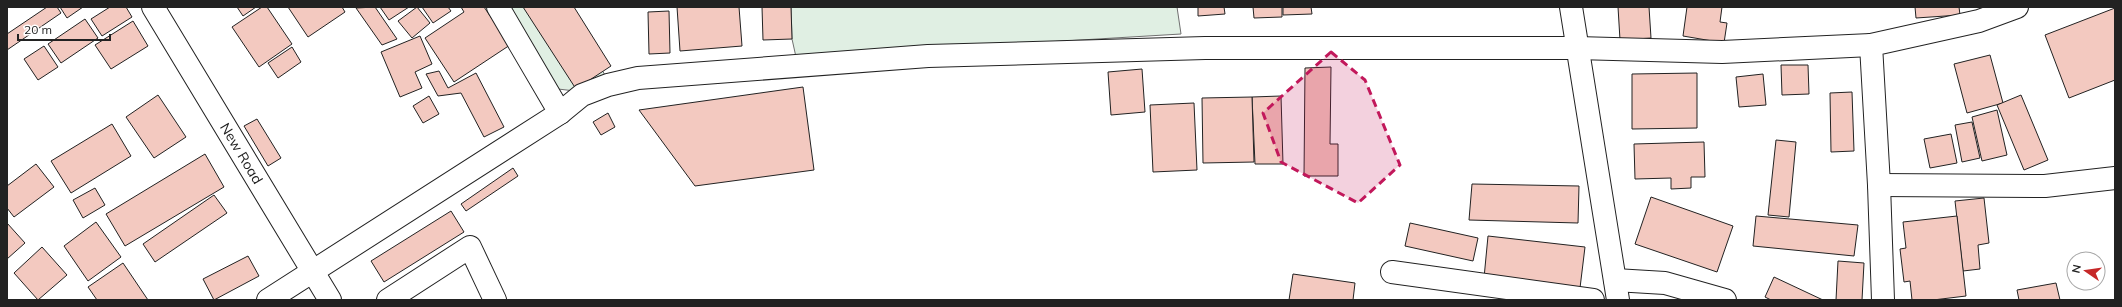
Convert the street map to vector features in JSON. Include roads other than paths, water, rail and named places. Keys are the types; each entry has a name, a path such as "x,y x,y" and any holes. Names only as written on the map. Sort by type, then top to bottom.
{"street":[{"name":"New Road","path":"153,7 330,300"},
{"path":"498,7 560,113"},
{"path":"1571,7 1616,290 1665,283 1726,300"},
{"path":"268,300 560,113 582,95 608,85 638,78 928,56 1205,48 1577,48 1722,52 1870,45 1979,21 2017,7"},
{"path":"1870,45 1879,185 1883,300"},
{"path":"1879,185 2045,186 2115,178"},
{"path":"388,300 470,247 495,300"},
{"path":"1392,272 1592,300"}]}
